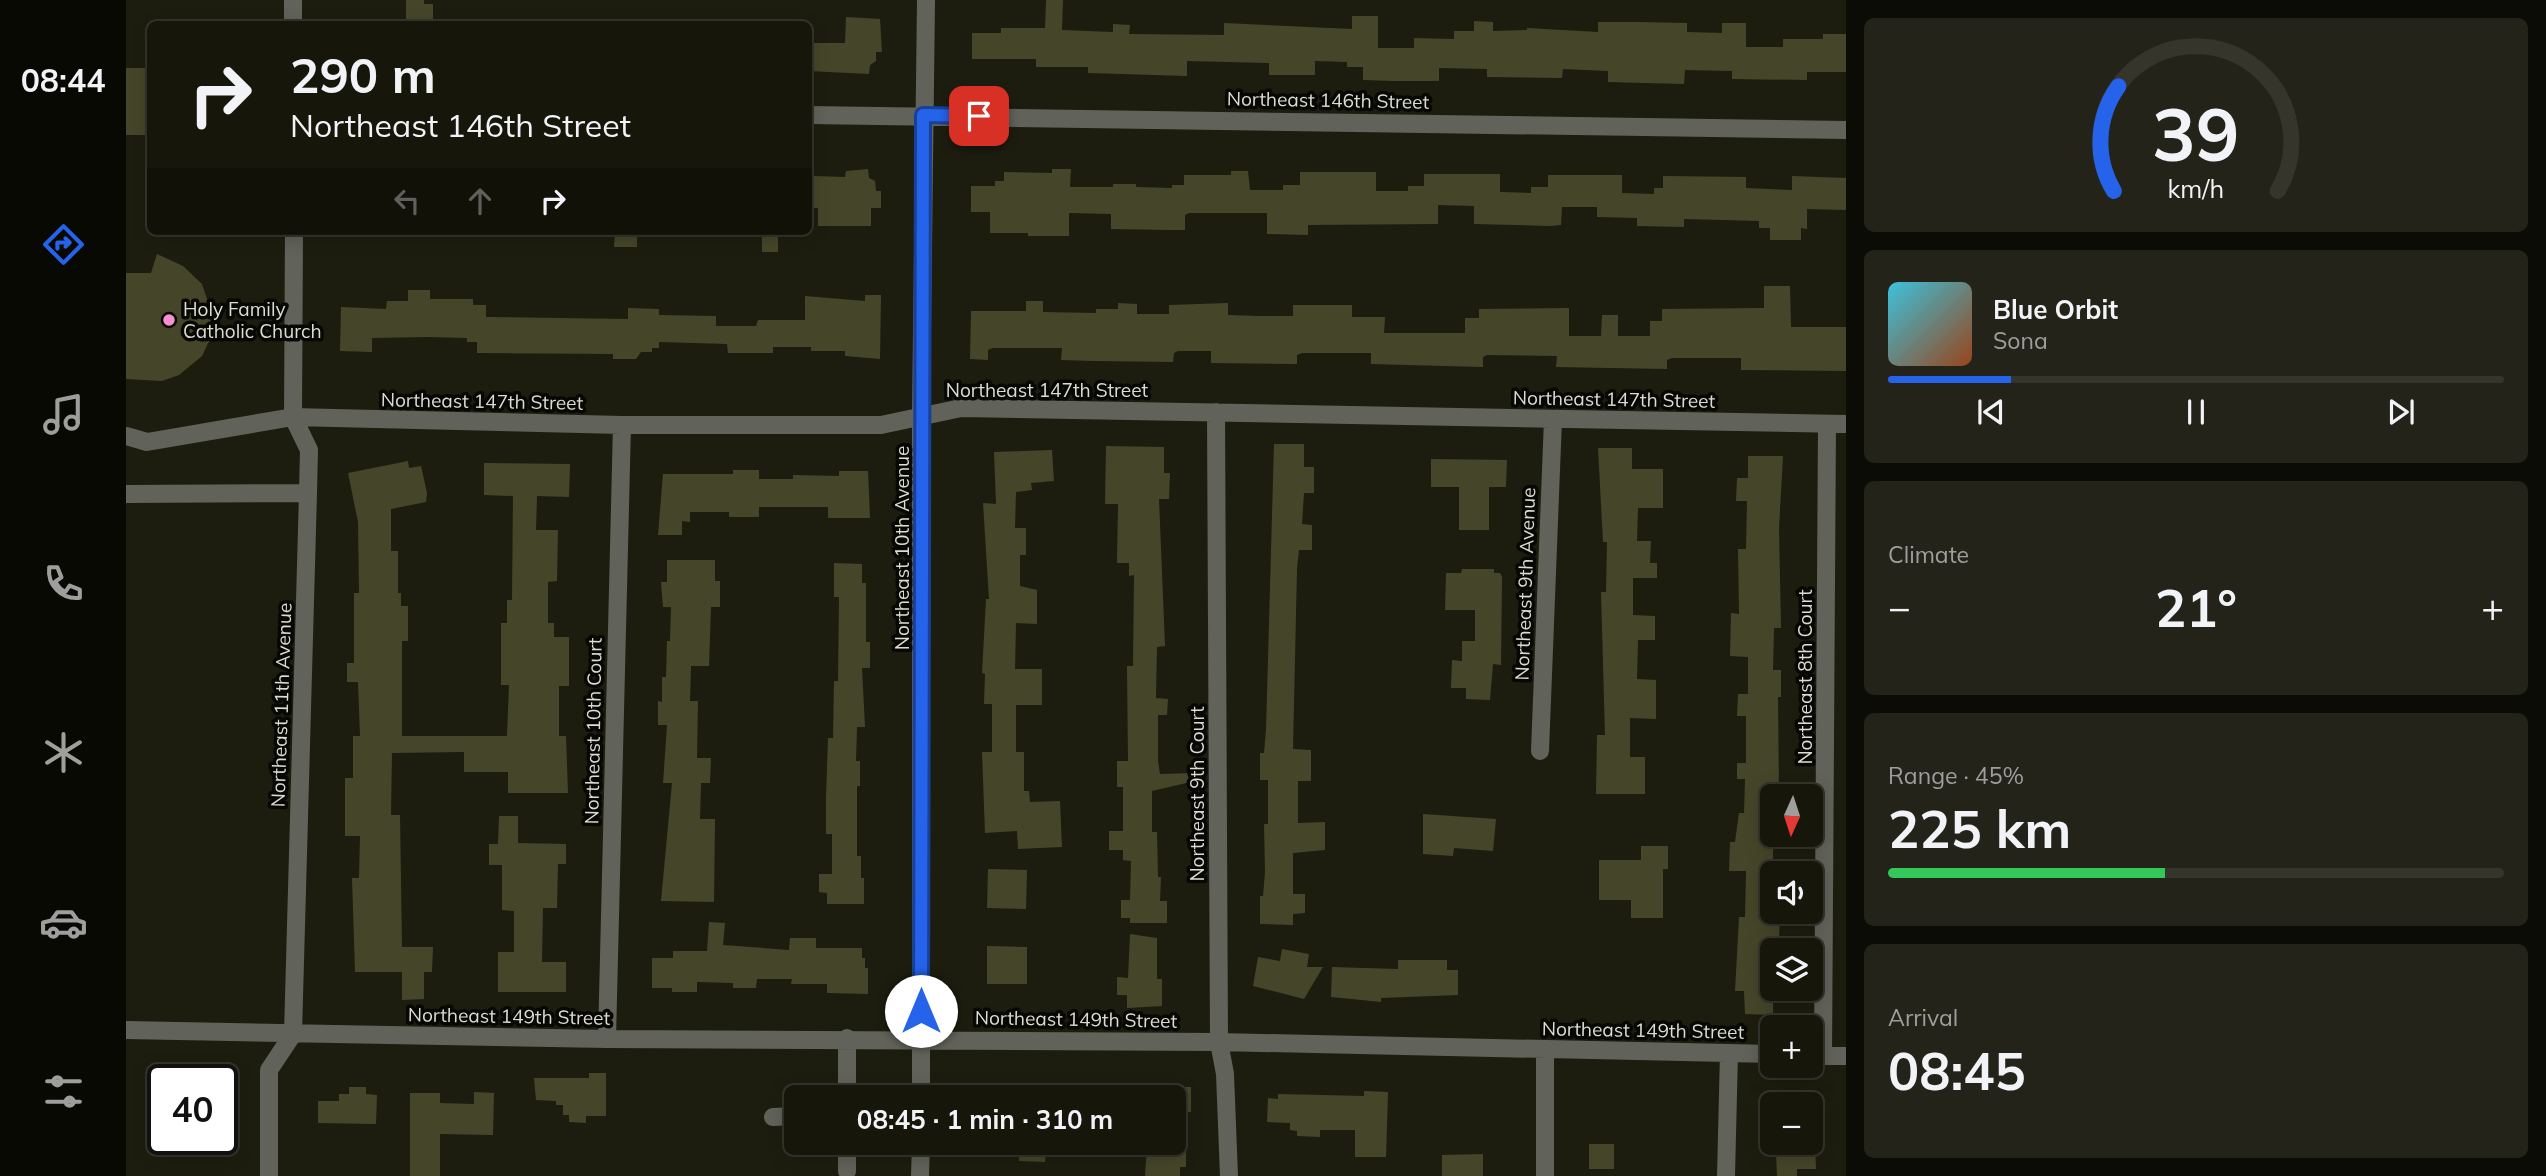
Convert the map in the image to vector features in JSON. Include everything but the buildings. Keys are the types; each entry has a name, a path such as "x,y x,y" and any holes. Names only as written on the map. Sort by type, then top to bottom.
{"street":[{"path":"293,0 293,21"},
{"name":"Northeast 10th Avenue","path":"921,1085 921,414 926,0"},
{"name":"Northeast 146th Street","path":"812,115 1846,130"},
{"name":"Northeast 11th Avenue","path":"293,1034 309,493 309,450 293,417 294,235"},
{"name":"Northeast 147th Street","path":"126,436 147,442 293,417 622,425 881,425 921,414 961,408 1846,424"},
{"name":"Northeast 9th Court","path":"1216,412 1219,1042 1225,1074 1229,1176"},
{"name":"Northeast 9th Avenue","path":"1540,751 1553,419"},
{"name":"Northeast 8th Court","path":"1818,1015 1827,424"},
{"name":"Northeast 10th Court","path":"607,1039 622,425"},
{"path":"126,494 309,493"},
{"name":"Northeast 149th Street","path":"126,1030 607,1039 921,1038 1219,1042 1760,1054"},
{"path":"269,1176 269,1070 293,1034"},
{"path":"847,1038 847,1085"},
{"path":"1545,1049 1545,1176"},
{"path":"1726,1176 1729,1053"},
{"path":"1823,1056 1846,1056"},
{"path":"773,1117 784,1117"},
{"path":"847,1155 847,1171"},
{"path":"920,1155 920,1176"}],"place":[{"name":"Holy Family Catholic Church","path":"169,320"}],"route":[{"path":"921,1011 923,115 979,116"}]}
